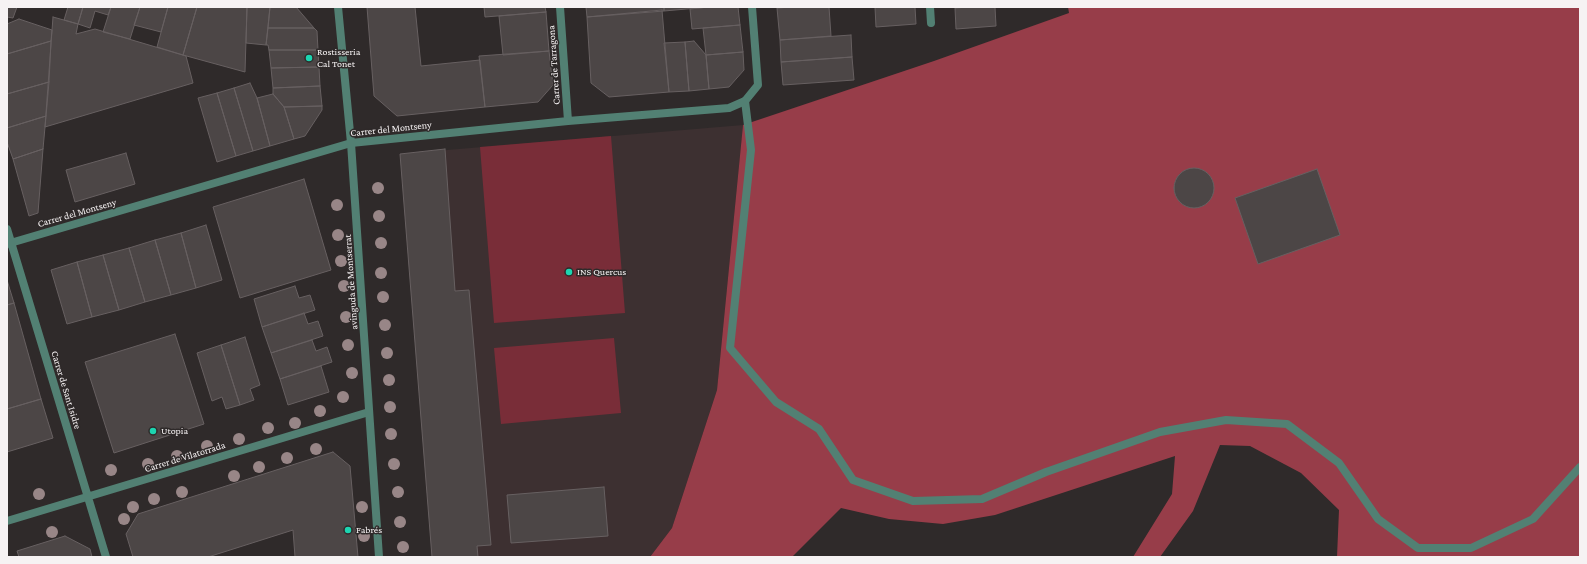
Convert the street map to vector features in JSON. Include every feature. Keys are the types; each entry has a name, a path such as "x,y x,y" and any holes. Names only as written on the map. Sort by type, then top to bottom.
{"street":[{"name":"avinguda de Montserrat","path":"338,7 351,143 379,557"},
{"name":"Carrer de Tarragona","path":"560,7 568,121"},
{"name":"Carrer del Montseny","path":"9,243 351,143 568,121 728,108 745,101 758,85 752,7"},
{"path":"930,7 931,23"},
{"path":"745,101 751,150 730,348 776,402 819,429 853,480 913,501 982,499 1046,472 1160,432 1226,420 1286,424 1339,463 1378,518 1418,548 1471,548 1533,520 1580,467"},
{"name":"Carrer de Sant Isidre","path":"7,229 9,243 106,557"},
{"name":"Carrer de Vilatorrada","path":"7,521 370,412"}],"shaded area":[{"path":"1068,7 1580,7 1580,557 1337,557 1339,510 1301,473 1250,446 1220,445 1193,511 1160,557 1133,557 1172,494 1175,456 995,515 943,524 889,519 841,508 792,557 650,557 672,528 717,390 743,125 934,61 1069,13"},
{"name":"INS Quercus","path":"743,125 717,390 672,528 650,557 432,557 400,154"},
{"path":"611,136 625,313 494,323 480,147"},
{"path":"614,338 621,413 501,424 494,348"}],"building":[{"path":"7,7 17,7 13,18 7,17"},
{"path":"68,7 83,7 78,24 64,20"},
{"path":"83,7 111,7 108,15 95,11 90,28 78,24"},
{"path":"111,7 140,7 130,39 103,32"},
{"path":"140,7 168,7 161,32 134,25"},
{"path":"168,7 197,7 183,55 157,47"},
{"path":"197,7 247,7 245,72 183,55"},
{"path":"247,7 270,7 266,45 246,43"},
{"path":"270,7 296,7 314,28 268,28"},
{"path":"367,7 415,7 421,66 480,60 485,107 397,116 374,96"},
{"path":"484,7 545,7 546,12 485,17"},
{"path":"586,7 664,7 664,11 587,17"},
{"path":"664,7 709,7 664,11"},
{"path":"709,7 738,7 740,25 692,29 690,9"},
{"path":"829,7 831,36 780,40 777,8"},
{"path":"875,7 915,7 916,24 876,27"},
{"path":"995,7 996,26 956,29 955,8"},
{"path":"662,10 669,92 609,97 591,83 587,17"},
{"path":"546,12 549,51 503,55 499,16"},
{"path":"53,17 78,24 76,34 95,29 186,56 193,83 45,127"},
{"path":"19,19 52,30 51,41 7,54 7,24"},
{"path":"740,25 743,52 706,55 703,28"},
{"path":"268,28 314,28 317,31 318,50 269,50 268,45 266,45"},
{"path":"851,35 852,57 781,62 780,40"},
{"path":"51,41 49,82 7,94 7,54"},
{"path":"694,41 706,55 709,89 689,91 685,42"},
{"path":"685,42 689,91 669,92 664,43"},
{"path":"269,50 318,50 319,67 271,68"},
{"path":"549,51 553,85 538,102 485,107 479,56"},
{"path":"743,52 744,70 729,87 709,89 706,55"},
{"path":"852,57 854,80 783,85 781,62"},
{"path":"319,67 320,86 273,88 271,68"},
{"path":"49,82 46,116 7,128 7,94"},
{"path":"250,83 257,98 270,146 253,151 234,88"},
{"path":"320,86 322,106 284,107 273,94 273,88"},
{"path":"234,88 253,151 236,156 217,93"},
{"path":"217,93 236,156 217,162 198,98"},
{"path":"273,94 284,107 294,139 270,146 257,98"},
{"path":"322,106 322,110 305,136 294,139 284,107"},
{"path":"46,116 43,149 13,159 7,142 7,128"},
{"path":"43,149 38,213 29,216 13,159"},
{"path":"445,149 455,291 469,290 491,545 477,546 478,557 432,557 400,154"},
{"path":"126,153 135,184 75,202 66,170"},
{"path":"1194,168 1202,170 1208,174 1212,180 1214,188 1212,196 1208,202 1202,206 1194,208 1186,206 1180,202 1176,196 1174,188 1176,180 1180,174 1186,170"},
{"path":"1317,169 1340,235 1258,264 1235,198"},
{"path":"304,179 331,270 240,298 213,207"},
{"path":"206,225 222,280 196,288 181,233"},
{"path":"181,233 196,288 171,295 155,240"},
{"path":"155,240 171,295 145,302 129,248"},
{"path":"129,248 145,302 119,310 103,255"},
{"path":"103,255 119,310 92,317 77,262"},
{"path":"77,262 92,317 67,324 51,270"},
{"path":"7,280 14,303 7,305"},
{"path":"295,286 299,298 310,295 315,310 262,327 254,299"},
{"path":"14,303 41,399 7,409 7,305"},
{"path":"304,313 308,324 318,321 323,336 271,353 262,327"},
{"path":"175,334 204,424 114,453 85,362"},
{"path":"245,337 260,385 250,389 254,400 240,405 221,345"},
{"path":"312,340 316,351 327,347 332,362 280,379 271,353"},
{"path":"221,345 240,405 226,409 222,397 212,401 197,353"},
{"path":"321,366 329,392 288,405 280,379"},
{"path":"41,399 53,438 7,452 7,409"},
{"path":"333,452 350,466 358,557 295,557 293,530 208,557 133,557 126,534 138,514"},
{"path":"604,487 608,536 511,543 507,495"},
{"path":"65,536 90,549 92,557 19,557 17,551"}],"place":[{"name":"Rostisseria Cal Tonet","path":"309,58"},
{"name":"INS Quercus","path":"569,272"},
{"name":"Utopia","path":"153,431"},
{"name":"Fabrés","path":"348,530"}]}
